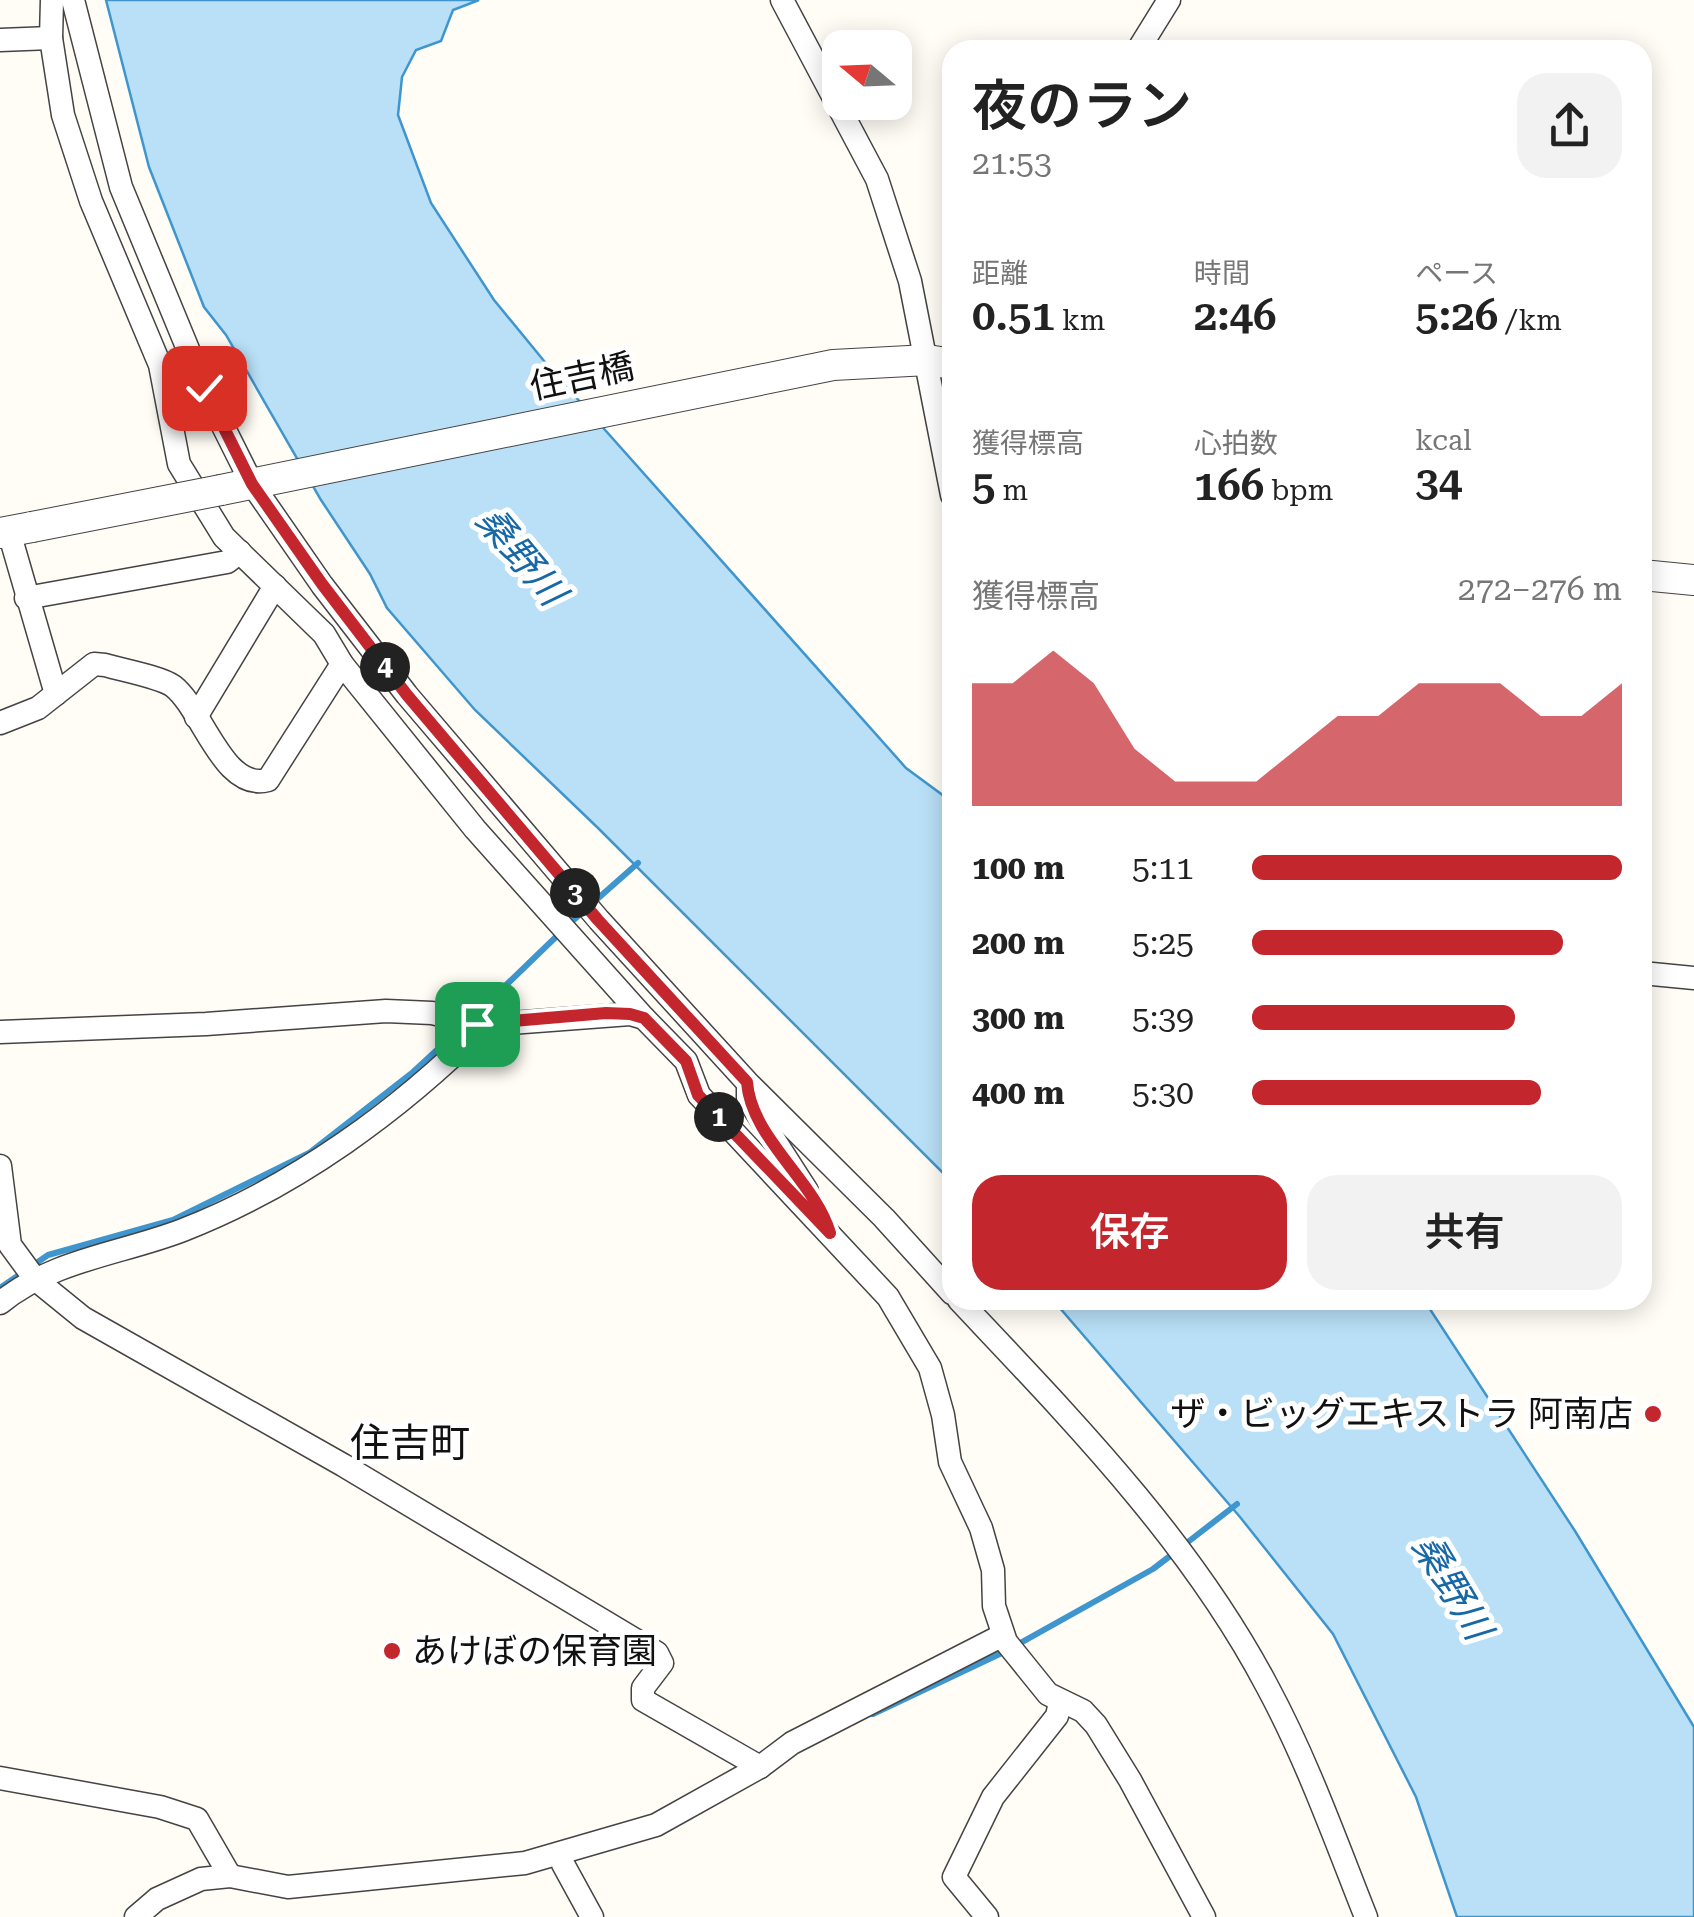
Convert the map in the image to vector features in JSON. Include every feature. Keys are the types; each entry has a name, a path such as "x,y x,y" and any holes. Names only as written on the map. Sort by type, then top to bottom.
{"street":[{"path":"52,0 51,38 63,116 91,201 160,365 179,464 224,536 324,634 342,664 476,829 686,1061 698,1095 888,1296 930,1368 950,1462 981,1528 993,1570 994,1606 1008,1644 1048,1694 1082,1712 1096,1725 1204,1917"},
{"path":"74,0 121,187 204,388 322,584 407,695 598,920 747,1082 884,1218 942,1282"},
{"path":"782,0 876,180 910,280 931,362 942,446"},
{"path":"1144,40 1169,0"},
{"path":"0,40 51,38"},
{"name":"住吉橋","path":"14,531 799,371 833,365 931,362"},
{"path":"14,531 26,598 56,694"},
{"path":"26,598 227,562 240,552"},
{"path":"1652,576 1694,580"},
{"path":"196,717 275,586"},
{"path":"0,723 38,708 94,664 105,665 172,686 217,750 244,779 254,784 268,780 342,664"},
{"path":"1652,974 1694,978"},
{"path":"0,1032 206,1024 386,1011 474,1022 606,1013 644,1018"},
{"path":"0,1303 28,1271 181,1231 234,1208 289,1177 407,1096 474,1022"},
{"path":"747,1082 748,1099 796,1178 824,1211 830,1233"},
{"path":"0,1166 10,1245 28,1271 83,1318 343,1465 657,1654 662,1663 643,1688 643,1700 760,1767"},
{"path":"968,1310 1140,1500 1221,1608 1267,1685 1309,1772 1366,1917"},
{"path":"136,1917 157,1899 201,1878 230,1876 288,1887 525,1863 656,1825 760,1767 792,1743 1008,1644"},
{"path":"987,1917 954,1877 993,1797 1057,1716 1060,1702"},
{"path":"0,1778 160,1808 197,1819 230,1876"},
{"path":"562,1854 563,1864 592,1917"}],"water":[{"name":"桑野川","path":"106,0 479,0 453,10 441,41 416,50 402,77 398,115 431,203 494,300 549,367 906,768 942,795 942,1172 475,710 387,608 226,335 204,307 149,167"},
{"name":"桑野川","path":"1062,1310 1431,1310 1575,1531 1694,1727 1694,1917 1457,1917 1416,1797 1333,1634 1240,1517"}],"waterway":[{"path":"569,924 638,863"},
{"path":"472,1018 560,933"},
{"path":"0,1288 48,1255 173,1220 309,1153 413,1072 463,1026"},
{"path":"1184,1545 1237,1504"},
{"path":"1017,1645 1153,1569 1174,1553"},
{"path":"873,1714 1006,1651"}],"place":[{"name":"ザ・ビッグエキストラ 阿南店","path":"1653,1414"},
{"name":"あけぼの保育園","path":"392,1651"}],"district":[{"name":"住吉町","path":"410,1443"}],"route":[{"path":"204,388 252,484 407,695 598,920 747,1082 748,1099 796,1178 824,1211 830,1233 698,1095 686,1061 644,1018 606,1013 477,1024"}]}
